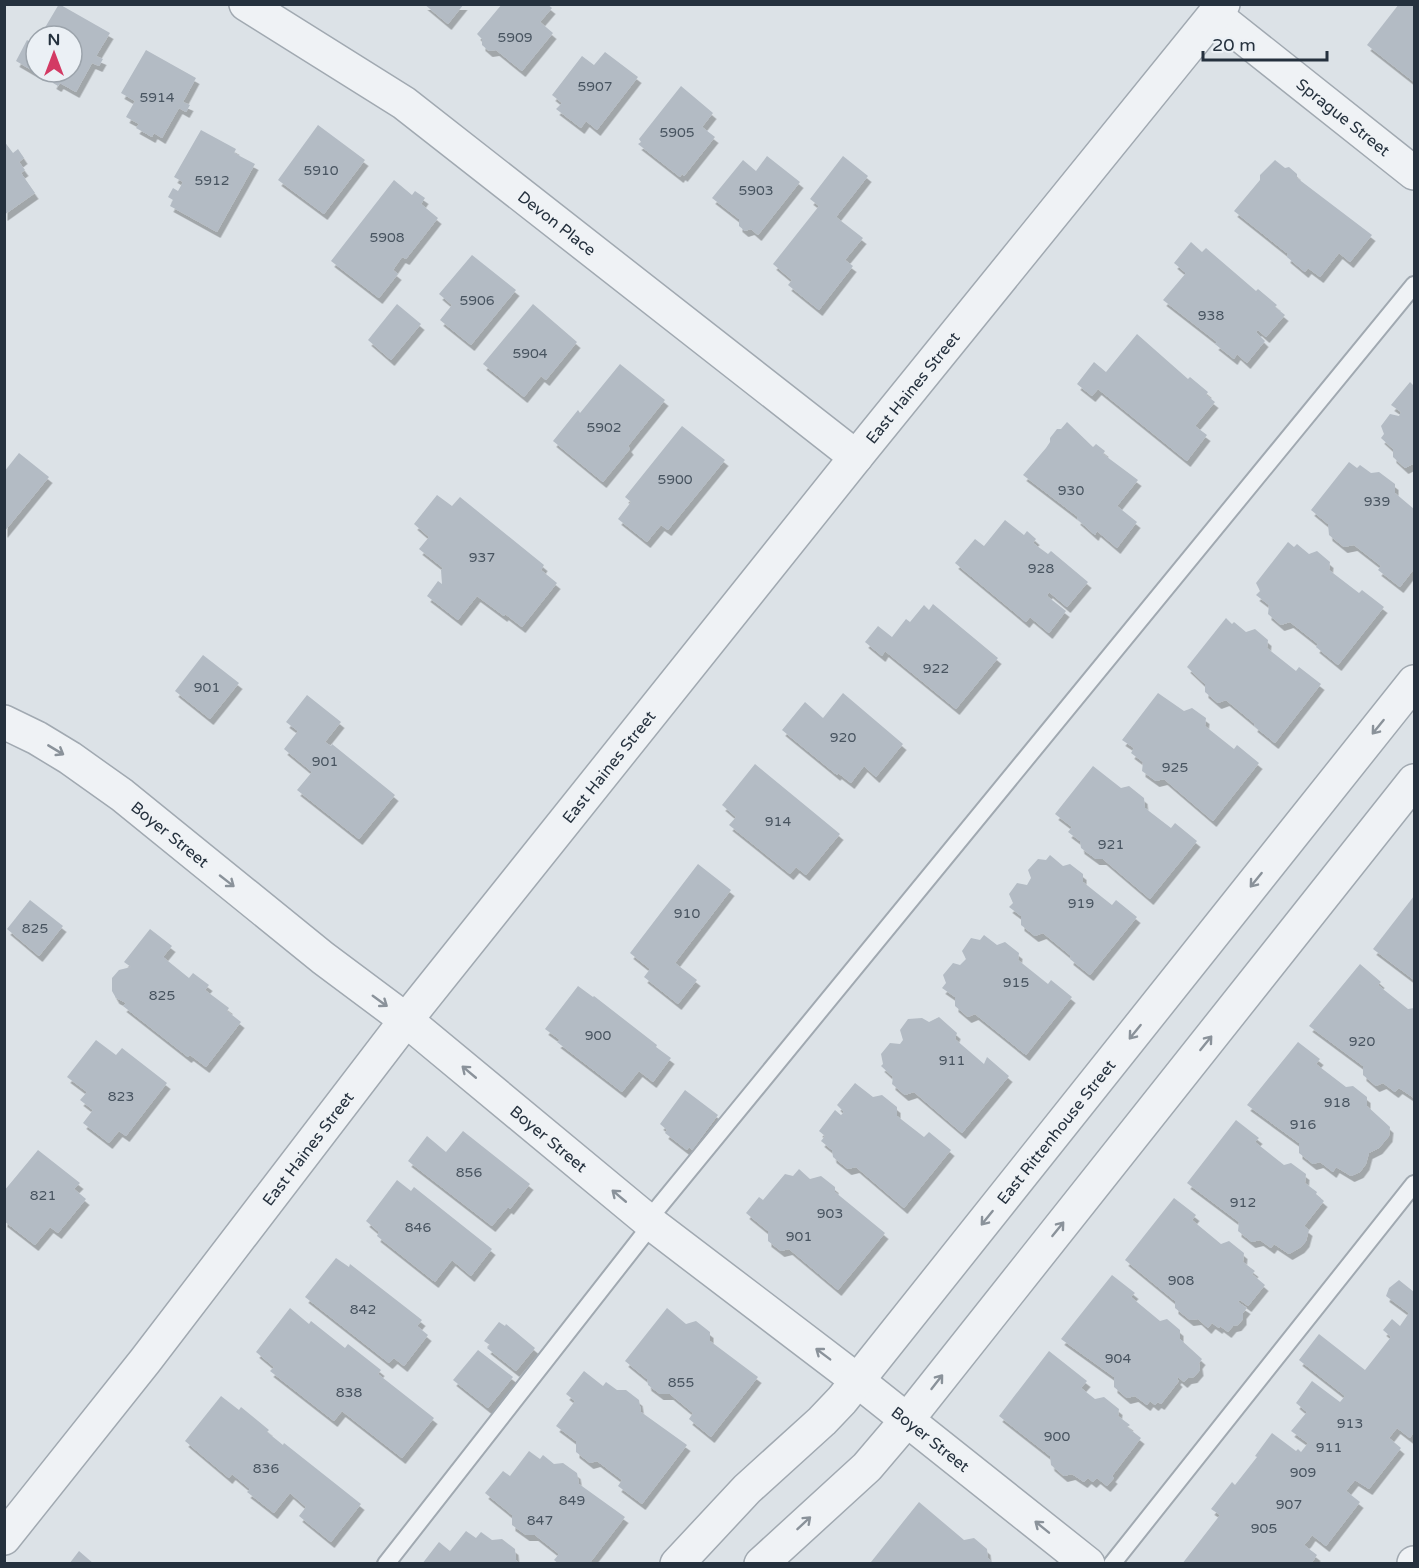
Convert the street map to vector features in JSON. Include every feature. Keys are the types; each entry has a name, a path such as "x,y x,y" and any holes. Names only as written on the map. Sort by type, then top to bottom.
{"street":[{"name":"Devon Place","path":"246,4 404,103 856,457"},
{"name":"East Haines Street","path":"4,1538 152,1352 406,1020 856,457 1219,10"},
{"name":"Sprague Street","path":"1219,10 1414,173"},
{"name":"East Rittenhouse Street","path":"677,1563 747,1489 822,1421 858,1381 1414,682"},
{"name":"Boyer Street","path":"4,722 70,758 122,795 323,958 406,1020 650,1222 858,1381 1088,1563"},
{"path":"761,1563 867,1467 908,1420 1414,781"}],"lane":[{"path":"386,1563 650,1222 1414,285"},
{"path":"1112,1563 1414,1184"}],"building":[{"path":"59,4 110,33 96,56 103,59 99,66 92,63 84,78 84,24 47,24"},
{"path":"424,4 464,4 448,24"},
{"path":"502,4 547,4 552,8 540,22 553,33 522,71 496,50 489,51 482,45 482,39 477,34"},
{"path":"1399,4 1414,4 1414,82 1367,45"},
{"path":"24,46 24,66 16,61"},
{"path":"146,50 196,78 183,102 190,105 186,112 179,108 162,138 154,133 152,137 136,128 139,124 126,117 135,101 121,93"},
{"path":"605,52 638,77 597,130 586,121 581,128 556,109 562,103 552,95 582,56 594,65"},
{"path":"62,84 80,84 76,92"},
{"path":"681,86 713,113 702,127 715,137 684,176 682,174 680,177 638,144 641,142 639,139"},
{"path":"318,125 365,160 324,214 278,180"},
{"path":"201,130 236,149 234,153 255,164 217,232 170,206 173,200 168,197 173,188 178,191 183,182 174,177"},
{"path":"4,141 13,153 18,149 24,158 19,162 25,170 21,173 35,193 4,215"},
{"path":"767,156 800,182 758,235 751,229 745,231 739,226 739,219 712,198 743,160 756,171"},
{"path":"843,156 868,176 836,217 863,238 845,260 853,266 819,310 788,285 792,280 773,264 819,206 810,199"},
{"path":"1275,160 1285,168 1289,167 1297,174 1297,178 1372,235 1350,262 1339,253 1320,277 1308,268 1305,272 1287,257 1288,254 1234,211 1260,180 1260,175"},
{"path":"394,180 412,195 415,191 425,198 421,204 438,218 406,259 402,257 393,270 398,274 379,298 331,261"},
{"path":"1191,242 1202,252 1206,248 1256,291 1258,289 1277,305 1275,307 1285,315 1266,337 1258,330 1256,332 1265,341 1247,363 1237,354 1234,359 1215,344 1217,342 1163,300 1186,273 1174,263"},
{"path":"472,255 516,290 471,345 440,320 452,305 439,294"},
{"path":"397,304 421,324 391,360 368,340"},
{"path":"533,304 577,342 546,380 541,376 524,397 483,364"},
{"path":"1137,334 1188,379 1190,377 1208,392 1206,395 1215,402 1195,426 1207,435 1187,461 1098,389 1092,396 1077,384 1094,362 1106,372"},
{"path":"620,364 665,400 603,482 553,441 578,410 580,413"},
{"path":"1410,382 1414,386 1414,466 1413,464 1405,468 1393,457 1393,449 1381,438 1384,434 1381,426 1390,414 1399,416 1401,412 1391,405"},
{"path":"1067,422 1093,447 1096,444 1105,451 1103,454 1138,480 1117,506 1137,522 1117,548 1097,531 1095,535 1077,519 1078,517 1023,475 1046,448 1057,429 1061,429"},
{"path":"682,426 725,460 668,530 661,525 647,542 618,519 631,502 625,497"},
{"path":"19,453 49,477 4,532 4,472"},
{"path":"1349,462 1357,468 1360,465 1371,473 1379,472 1395,484 1395,493 1414,509 1414,569 1400,587 1378,570 1381,566 1354,545 1344,547 1329,535 1328,524 1311,510"},
{"path":"437,495 452,506 460,497 544,565 541,570 557,583 522,627 477,596 458,620 427,596 438,581 442,584 441,570 443,568 419,549 429,537 414,524"},
{"path":"1005,520 1024,535 1027,531 1036,539 1033,543 1048,554 1051,551 1088,582 1067,607 1049,592 1047,596 1066,611 1049,633 1030,617 1026,622 955,563 975,539 984,546"},
{"path":"1288,542 1294,547 1297,544 1309,554 1317,551 1330,562 1329,570 1359,593 1362,590 1384,607 1338,665 1316,647 1318,644 1290,622 1281,625 1268,614 1269,605 1256,595 1260,591 1256,583"},
{"path":"933,604 998,658 956,709 885,651 882,656 865,642 878,626 892,637 906,619 910,622 924,605 929,610"},
{"path":"1226,618 1246,632 1255,629 1268,640 1267,648 1296,671 1299,667 1321,684 1275,743 1226,700 1218,703 1205,692 1205,684 1187,667"},
{"path":"203,655 239,683 210,719 175,691"},
{"path":"843,693 903,744 876,777 864,766 851,783 838,773 837,775 782,730 805,702 823,718"},
{"path":"1158,693 1184,711 1192,708 1206,718 1205,726 1234,749 1237,745 1259,763 1213,821 1164,779 1156,781 1142,771 1143,762 1131,753 1134,748 1122,740"},
{"path":"307,695 341,722 325,742 331,746 332,744 395,795 359,839 297,790 312,772 284,749 298,731 286,722"},
{"path":"755,764 840,834 806,875 796,867 790,874 729,825 736,817 722,805"},
{"path":"1093,766 1121,788 1129,786 1144,798 1145,808 1171,828 1175,823 1197,841 1150,899 1103,859 1096,859 1081,848 1080,841 1068,832 1072,827 1055,814"},
{"path":"1050,855 1063,866 1070,864 1083,874 1083,882 1112,905 1116,900 1137,917 1090,975 1043,933 1035,936 1021,925 1021,916 1009,907 1013,903 1009,894 1017,883 1027,885 1031,878 1028,870 1038,859 1046,860"},
{"path":"698,864 731,890 675,963 697,980 678,1004 644,977 650,969 630,953"},
{"path":"1414,896 1414,980 1373,949"},
{"path":"30,900 63,926 39,956 7,929"},
{"path":"150,929 172,946 163,957 189,978 193,973 209,985 205,990 229,1008 227,1011 241,1022 206,1067 190,1055 188,1057 123,1006 126,1003 116,998 112,991 112,978 119,970 131,967 124,962"},
{"path":"984,935 997,945 1005,942 1019,953 1018,960 1048,984 1051,980 1072,997 1026,1055 975,1014 968,1017 955,1006 955,997 942,988 946,983 943,975 953,963 960,965 966,959 962,951 971,938 980,940"},
{"path":"1360,964 1381,982 1378,985 1408,1009 1414,1008 1414,1098 1399,1088 1395,1092 1383,1083 1376,1086 1363,1075 1363,1066 1309,1026"},
{"path":"578,986 594,996 671,1058 653,1082 639,1071 622,1092 557,1042 560,1040 545,1029"},
{"path":"939,1017 957,1033 955,1039 984,1064 987,1057 1009,1076 962,1133 914,1092 905,1095 892,1084 893,1077 881,1066 883,1064 881,1054 890,1043 900,1044 903,1040 900,1030 908,1019 922,1018 929,1022"},
{"path":"96,1040 116,1055 122,1048 167,1083 126,1136 119,1131 109,1143 83,1123 93,1110 80,1100 87,1092 67,1077"},
{"path":"1298,1042 1320,1059 1316,1064 1346,1087 1353,1086 1367,1097 1367,1106 1390,1127 1389,1136 1379,1148 1369,1153 1366,1164 1360,1172 1351,1176 1336,1167 1333,1172 1320,1162 1313,1164 1299,1153 1299,1143 1247,1105"},
{"path":"855,1083 873,1097 882,1095 897,1107 897,1116 924,1137 929,1132 951,1150 904,1208 856,1167 848,1169 833,1157 832,1150 821,1141 825,1136 819,1131 835,1110 841,1115 844,1112 837,1105"},
{"path":"685,1090 718,1115 692,1150 689,1147 687,1150 665,1133 667,1130 660,1124"},
{"path":"1236,1120 1259,1138 1255,1142 1284,1165 1291,1163 1306,1174 1305,1183 1324,1201 1304,1226 1309,1230 1306,1241 1289,1254 1274,1244 1271,1248 1260,1240 1252,1242 1238,1231 1239,1222 1187,1183"},
{"path":"463,1131 530,1184 510,1209 508,1207 492,1226 408,1161 427,1136 446,1152"},
{"path":"38,1150 80,1183 74,1189 86,1199 58,1233 50,1227 35,1245 4,1221 4,1191"},
{"path":"799,1169 810,1179 821,1176 835,1187 835,1192 885,1233 838,1290 789,1249 781,1251 768,1241 768,1231 746,1213 759,1197 763,1200 785,1174 793,1176"},
{"path":"397,1180 411,1191 414,1187 492,1249 471,1276 452,1260 435,1282 377,1236 379,1232 366,1221"},
{"path":"1174,1198 1196,1215 1192,1220 1221,1244 1229,1241 1244,1253 1243,1262 1255,1271 1252,1274 1265,1285 1248,1306 1240,1300 1238,1302 1247,1308 1243,1313 1243,1319 1228,1332 1212,1323 1208,1328 1198,1319 1190,1320 1175,1308 1175,1301 1125,1260"},
{"path":"336,1258 349,1267 350,1264 422,1320 417,1326 428,1335 404,1366 394,1358 389,1363 305,1297"},
{"path":"1112,1275 1135,1293 1131,1297 1160,1321 1167,1319 1180,1330 1180,1339 1202,1359 1199,1363 1200,1370 1194,1377 1184,1382 1178,1377 1179,1381 1161,1404 1158,1402 1155,1405 1150,1401 1147,1405 1135,1396 1127,1398 1114,1387 1114,1377 1061,1339"},
{"path":"1399,1280 1414,1292 1414,1432 1410,1438 1397,1428 1389,1438 1401,1448 1369,1489 1355,1480 1346,1491 1360,1502 1326,1546 1312,1535 1304,1545 1317,1555 1311,1564 1182,1564 1220,1515 1211,1509 1232,1482 1235,1485 1272,1433 1296,1451 1298,1449 1301,1452 1308,1443 1291,1431 1307,1412 1296,1403 1312,1381 1340,1402 1345,1396 1299,1360 1319,1334 1365,1370 1391,1337 1383,1330 1392,1319 1400,1326 1409,1313 1386,1296 1389,1288"},
{"path":"290,1308 309,1324 311,1321 345,1348 348,1344 381,1370 378,1374 434,1418 402,1458 342,1411 334,1421 270,1371 274,1367 256,1352"},
{"path":"667,1308 686,1324 696,1321 710,1332 710,1341 758,1377 711,1437 689,1419 693,1413 670,1394 660,1394 648,1385 647,1379 625,1361"},
{"path":"499,1322 505,1326 506,1324 535,1348 516,1371 487,1348 490,1345 484,1341"},
{"path":"478,1350 513,1377 488,1408 453,1380"},
{"path":"1049,1351 1087,1381 1081,1388 1095,1399 1104,1397 1119,1409 1118,1416 1141,1438 1107,1486 1097,1478 1093,1482 1088,1478 1084,1482 1072,1474 1064,1476 1051,1465 1050,1456 999,1416"},
{"path":"584,1371 603,1386 606,1382 617,1390 626,1390 639,1400 641,1412 687,1445 642,1504 618,1486 622,1480 597,1461 590,1463 576,1452 576,1441 556,1426 575,1401 566,1394"},
{"path":"221,1396 239,1410 241,1407 283,1445 284,1443 361,1504 331,1542 299,1516 306,1507 290,1493 274,1513 247,1492 250,1489 232,1474 229,1478 185,1441"},
{"path":"529,1451 540,1459 543,1455 554,1464 563,1463 577,1473 579,1484 625,1517 589,1564 559,1564 554,1560 559,1554 535,1535 526,1535 512,1525 512,1515 485,1493 503,1471 510,1476"},
{"path":"919,1502 964,1540 974,1538 987,1549 988,1558 994,1564 871,1562"},
{"path":"466,1531 476,1538 481,1532 492,1540 502,1539 515,1549 516,1560 520,1564 422,1564 439,1542 450,1551"},
{"path":"79,1551 94,1564 69,1564"}]}
